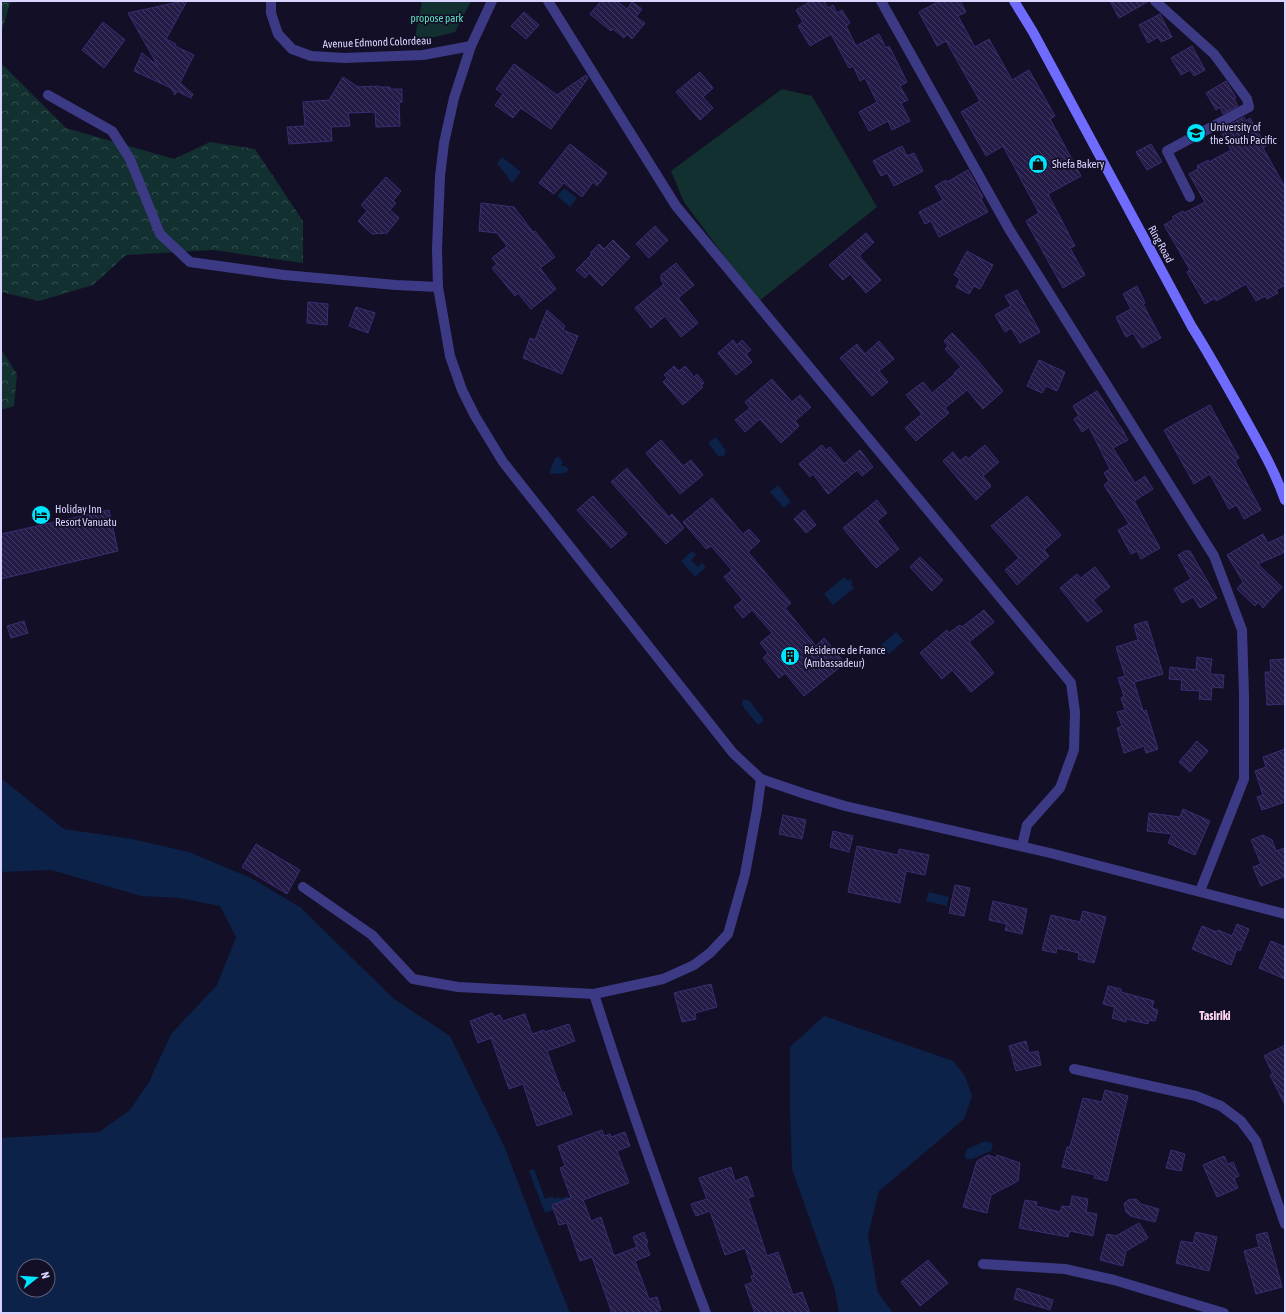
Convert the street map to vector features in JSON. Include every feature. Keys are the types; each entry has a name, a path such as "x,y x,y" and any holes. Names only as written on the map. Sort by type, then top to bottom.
{"main road":[{"name":"Ring Road","path":"1014,1 1033,32 1192,326 1212,358 1281,481 1285,500"}],"street":[{"name":"Avenue Edmond Colordeau","path":"271,1 271,13 278,34 292,49 311,56 344,58 423,55 471,46"},
{"path":"492,1 471,46 454,98 444,143 440,176 437,248 438,287 450,356 462,390 475,416 503,462 733,753 761,779 845,806 1022,846 1285,914"},
{"path":"548,1 676,206 1070,683 1076,712 1074,750 1060,788 1027,825 1022,846"},
{"path":"882,1 1009,229 1214,556 1242,630 1244,779 1200,891"},
{"path":"1156,1 1214,54 1247,100 1249,107 1166,151 1190,196"},
{"path":"48,95 112,131 130,159 160,234 190,262 284,275 396,285 438,287"},
{"path":"303,887 372,934 413,979 458,987 594,994 663,979 694,965 710,953 728,934 745,874 761,779"},
{"path":"594,994 620,1075 680,1246 706,1313"},
{"path":"1074,1069 1196,1096 1221,1106 1241,1121 1256,1141 1285,1224"},
{"path":"983,1264 1065,1269 1114,1280 1224,1313"}],"green space":[{"path":"1,1 25,1 10,3 1,34"},
{"name":"propose park","path":"422,1 471,1 455,32 414,42"},
{"path":"1,63 66,128 174,159 210,142 255,149 303,221 303,263 213,250 126,255 93,285 39,301 1,292"},
{"path":"782,89 812,96 877,207 758,302 684,202 671,171"},
{"path":"1,349 17,374 14,406 1,410"}],"water":[{"path":"502,157 521,172 512,183 497,163"},
{"path":"564,188 577,198 570,207 557,196"},
{"path":"716,437 726,451 724,453 725,455 722,457 721,455 719,457 708,443"},
{"path":"558,457 563,462 561,466 568,468 568,471 565,473 549,474 555,458"},
{"path":"778,485 791,502 784,508 770,492"},
{"path":"692,551 696,555 691,560 698,567 702,563 706,567 695,577 681,561"},
{"path":"844,577 848,581 850,579 853,583 851,585 854,588 833,605 824,594"},
{"path":"896,632 904,641 889,654 881,645"},
{"path":"743,700 749,700 764,720 758,725 742,705"},
{"path":"1,778 64,829 132,839 189,852 251,878 300,907 394,999 450,1036 505,1148 570,1313 1,1313 1,1138 99,1132 130,1110 149,1082 171,1034 217,985 236,937 220,906 179,898 141,896 51,870 1,872"},
{"path":"929,892 949,897 947,906 926,901"},
{"path":"824,1016 953,1061 965,1076 972,1096 964,1119 879,1191 868,1235 878,1293 893,1313 839,1313 834,1287 792,1169 790,1047"},
{"path":"986,1141 993,1144 991,1151 972,1159 966,1159 965,1155 967,1149"},
{"path":"534,1169 545,1199 553,1196 554,1199 559,1197 560,1199 568,1196 571,1203 545,1213 529,1171"}],"building":[{"path":"187,1 166,39 176,44 175,46 194,55 180,83 193,94 191,98 177,91 175,95 171,88 134,71 142,53 158,66 128,13"},
{"path":"601,1 617,1 627,9 632,2 642,9 636,17 645,23 632,39 627,34 624,38 613,29 611,31 590,14"},
{"path":"811,1 824,1 828,8 833,5 837,13 842,10 850,23 846,26 856,46 879,34 886,48 889,46 907,82 900,86 908,100 901,103 910,121 892,130 888,121 869,131 859,112 877,102 865,78 860,81 853,66 849,68 831,34 810,46 798,26 803,22 796,10"},
{"path":"939,1 960,1 966,12 958,16 975,47 989,39 1012,80 1029,70 1055,116 1050,119 1081,176 1048,194 1075,246 1070,248 1085,275 1063,288 1026,221 1039,213 1003,146 986,156 961,112 980,101 946,41 937,46 919,12"},
{"path":"1110,1 1149,1 1119,18"},
{"path":"524,12 539,25 526,39 511,26"},
{"path":"1160,14 1172,37 1161,42 1158,37 1148,43 1139,25"},
{"path":"103,22 125,40 104,68 82,50"},
{"path":"1192,46 1205,70 1194,76 1190,70 1181,75 1171,58"},
{"path":"514,64 557,95 586,75 588,78 551,129 521,108 513,118 495,105 503,94 496,89"},
{"path":"700,72 713,88 703,97 713,108 700,120 676,92"},
{"path":"343,77 358,87 379,86 390,87 390,89 402,89 402,102 399,103 400,126 376,127 375,112 348,113 350,126 331,127 332,141 289,144 287,127 305,126 303,102 329,100"},
{"path":"1226,81 1236,98 1234,99 1238,106 1223,114 1220,107 1216,110 1206,93"},
{"path":"1244,117 1246,121 1250,118 1266,146 1263,148 1285,187 1285,285 1276,290 1278,293 1267,299 1265,296 1256,301 1246,284 1216,301 1215,298 1205,304 1187,272 1190,270 1164,225 1174,219 1172,217 1183,211 1184,213 1205,202 1189,174 1198,169 1197,166 1208,160 1209,162 1231,150 1222,134 1231,129 1229,125"},
{"path":"570,144 607,173 597,186 593,182 582,197 564,183 554,194 539,183"},
{"path":"1151,144 1162,162 1147,170 1136,152"},
{"path":"902,146 907,156 914,153 923,171 894,186 887,173 881,176 873,161"},
{"path":"968,170 983,197 981,199 988,212 939,237 931,221 925,224 919,212 943,200 935,186 946,180 947,182"},
{"path":"386,177 401,191 393,201 396,203 390,210 399,218 387,233 372,234 358,221 367,211 361,205"},
{"path":"481,203 514,207 555,257 540,268 556,289 531,309 518,293 515,296 492,268 497,264 492,258 507,246 497,233 479,231"},
{"path":"655,226 668,240 649,258 636,244"},
{"path":"866,233 874,242 859,256 881,280 866,293 850,274 843,280 829,265"},
{"path":"613,240 630,257 602,286 589,273 585,278 576,270 592,254 590,253 599,244 604,249"},
{"path":"967,251 993,265 980,289 974,286 969,294 956,287 960,279 954,275"},
{"path":"676,263 694,285 678,298 698,323 681,337 665,316 651,328 635,308 664,284 661,280 661,275"},
{"path":"1137,286 1145,303 1143,304 1161,338 1142,348 1133,333 1126,337 1116,317 1131,309 1123,294"},
{"path":"1017,290 1040,332 1020,343 1011,328 1005,332 995,315 1011,306 1005,296"},
{"path":"308,302 328,304 327,325 307,323"},
{"path":"356,307 375,313 368,333 349,326"},
{"path":"547,310 565,326 563,330 578,336 562,374 523,358 530,338 535,340"},
{"path":"952,333 974,356 1003,391 983,409 967,390 945,408 949,413 916,441 905,428 922,414 906,395 923,382 932,393 955,374 954,373 961,367 945,349 948,346 944,341"},
{"path":"733,340 737,345 742,340 751,350 746,354 752,362 736,375 718,353"},
{"path":"879,341 894,359 879,371 888,382 872,396 840,358 857,344 865,354"},
{"path":"1039,360 1065,372 1057,391 1046,386 1042,393 1027,386"},
{"path":"674,366 679,371 685,366 694,377 697,374 704,383 701,385 703,387 683,405 663,382 667,378 664,375"},
{"path":"772,379 792,402 800,395 811,407 795,421 799,426 781,443 760,419 745,432 735,420 750,408 745,402"},
{"path":"1097,391 1128,440 1113,448 1135,483 1145,476 1153,489 1134,501 1160,548 1141,559 1137,551 1131,554 1118,530 1129,524 1104,485 1109,481 1104,473 1110,469 1089,427 1082,432 1074,419 1079,416 1073,406"},
{"path":"1210,405 1239,458 1235,461 1261,510 1244,519 1237,505 1229,509 1210,474 1194,484 1164,430"},
{"path":"661,440 683,466 691,460 703,475 680,494 646,453"},
{"path":"822,445 826,450 830,447 844,464 860,450 873,467 862,476 857,470 828,494 813,474 810,477 799,464"},
{"path":"985,445 999,462 983,476 991,486 976,500 943,461 953,452 960,461 966,456 968,459"},
{"path":"627,468 669,517 672,514 684,528 666,544 611,482"},
{"path":"593,496 627,534 611,548 577,510"},
{"path":"1027,496 1061,535 1044,550 1049,556 1017,585 1005,570 1019,558 991,526"},
{"path":"712,498 743,534 749,529 760,541 748,552 791,603 785,608 816,646 824,638 845,663 804,696 785,673 779,678 763,658 768,653 760,643 772,633 752,610 743,618 734,607 743,600 724,577 732,570 711,546 706,549 683,522"},
{"path":"877,500 887,513 877,521 899,549 876,568 843,528"},
{"path":"109,510 118,551 1,579 1,534"},
{"path":"804,510 816,525 806,533 794,519"},
{"path":"1263,534 1268,543 1285,535 1285,552 1258,564 1282,587 1263,608 1258,602 1255,606 1237,589 1243,582 1227,555"},
{"path":"1185,551 1190,551 1217,598 1200,608 1193,597 1182,603 1174,589 1191,579 1178,555"},
{"path":"920,557 943,580 932,591 910,567"},
{"path":"1095,567 1110,587 1093,600 1102,611 1087,622 1060,588 1077,574 1081,578"},
{"path":"984,610 994,622 969,642 994,673 971,692 952,670 942,679 920,653 947,630 949,633 960,625 962,627"},
{"path":"24,621 28,633 11,638 7,626"},
{"path":"1147,621 1163,674 1134,682 1143,711 1146,710 1158,749 1146,753 1144,746 1124,753 1117,728 1122,726 1117,712 1125,710 1121,698 1124,696 1118,678 1125,676 1116,647 1138,640 1134,625"},
{"path":"1197,657 1212,659 1210,674 1224,675 1223,688 1212,687 1211,700 1199,699 1200,691 1181,690 1182,680 1169,679 1170,667 1196,670"},
{"path":"1285,659 1285,704 1267,705 1265,672 1271,672 1270,660"},
{"path":"1197,741 1208,751 1190,772 1179,762"},
{"path":"1285,749 1285,802 1262,810 1257,797 1263,795 1255,771 1266,767 1263,757"},
{"path":"1183,809 1210,821 1195,855 1168,843 1172,834 1147,831 1149,813 1180,817"},
{"path":"783,815 806,820 802,839 779,834"},
{"path":"833,831 853,836 849,852 830,847"},
{"path":"1263,835 1272,840 1276,851 1285,848 1285,876 1261,886 1253,867 1261,864 1251,840"},
{"path":"256,844 300,870 287,894 242,867"},
{"path":"857,846 898,855 899,849 929,855 925,875 906,871 900,903 848,892"},
{"path":"955,885 970,888 964,916 949,913"},
{"path":"993,901 1027,909 1022,934 1005,930 1007,924 989,920"},
{"path":"1083,911 1106,917 1094,963 1078,959 1079,953 1057,948 1056,953 1042,950 1051,915 1080,922"},
{"path":"1237,924 1249,929 1240,951 1237,949 1231,965 1192,949 1202,926 1217,932 1218,930 1232,936"},
{"path":"1271,941 1285,947 1285,979 1259,968"},
{"path":"711,984 717,1007 695,1013 696,1019 682,1022 674,993"},
{"path":"1108,986 1121,989 1121,992 1154,1001 1152,1008 1158,1010 1155,1021 1149,1020 1148,1024 1126,1019 1126,1022 1112,1018 1115,1007 1103,1004"},
{"path":"492,1013 494,1017 500,1015 503,1021 525,1014 532,1034 544,1030 545,1032 569,1024 575,1041 547,1051 562,1093 564,1092 572,1114 537,1126 523,1084 509,1089 491,1038 478,1043 470,1021"},
{"path":"1026,1041 1029,1053 1038,1051 1041,1065 1016,1071 1009,1046"},
{"path":"1285,1045 1285,1105 1270,1075 1273,1074 1264,1056"},
{"path":"1105,1090 1128,1096 1107,1181 1094,1178 1095,1175 1062,1167 1067,1147 1070,1147 1083,1098 1102,1102"},
{"path":"602,1130 604,1136 610,1134 611,1137 625,1132 630,1146 617,1151 629,1183 583,1200 591,1221 601,1217 614,1256 637,1247 633,1237 644,1232 650,1255 635,1261 649,1299 657,1297 661,1310 652,1313 612,1313 592,1257 580,1261 567,1223 559,1225 552,1205 571,1198 560,1168 565,1166 558,1146"},
{"path":"1171,1150 1185,1154 1181,1171 1166,1168"},
{"path":"988,1155 996,1158 997,1155 1020,1163 1018,1181 991,1195 987,1213 963,1207 977,1161"},
{"path":"1224,1156 1228,1164 1233,1162 1239,1176 1234,1178 1238,1188 1217,1197 1203,1165"},
{"path":"731,1167 735,1181 747,1176 754,1196 748,1198 767,1256 778,1252 793,1295 802,1292 810,1313 755,1313 745,1285 753,1282 751,1276 754,1275 745,1248 725,1255 710,1211 696,1216 691,1204 707,1199 699,1178"},
{"path":"1072,1196 1088,1199 1086,1212 1097,1214 1093,1236 1070,1231 1068,1237 1019,1228 1025,1200 1037,1202 1036,1206 1060,1212 1062,1206 1070,1207"},
{"path":"1136,1199 1141,1204 1159,1209 1155,1222 1131,1216 1126,1212 1124,1204 1128,1200"},
{"path":"1139,1223 1148,1238 1126,1251 1123,1266 1100,1260 1107,1234 1116,1236"},
{"path":"1196,1232 1217,1237 1209,1271 1176,1263 1181,1241 1193,1243"},
{"path":"1267,1232 1282,1287 1256,1294 1244,1251 1259,1247 1256,1235"},
{"path":"928,1260 948,1283 920,1306 901,1282"},
{"path":"1017,1288 1053,1300 1050,1310 1014,1299"}],"place":[{"name":"University of the South Pacific","path":"1196,133"},
{"name":"Shefa Bakery","path":"1038,164"},
{"name":"Holiday Inn Resort Vanuatu","path":"41,515"},
{"name":"Résidence de France (Ambassadeur)","path":"790,656"}],"district":[{"name":"Tasiriki","path":"1215,1016"}]}
